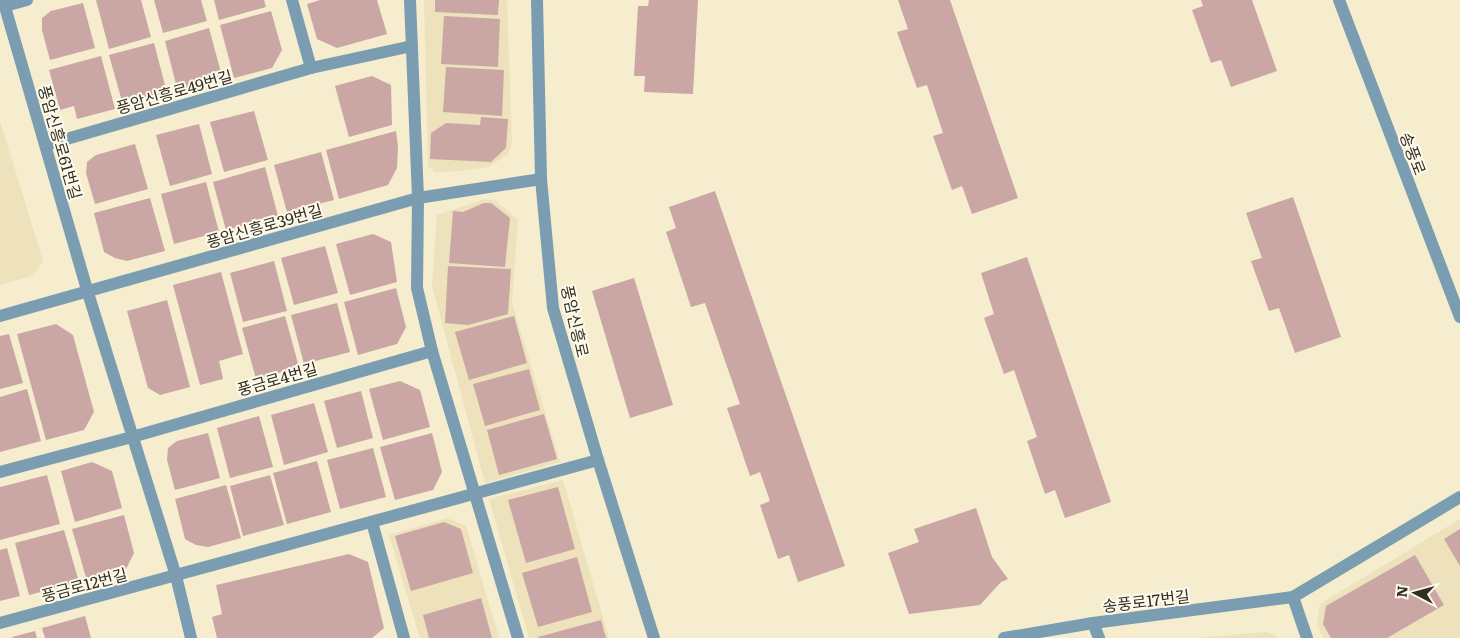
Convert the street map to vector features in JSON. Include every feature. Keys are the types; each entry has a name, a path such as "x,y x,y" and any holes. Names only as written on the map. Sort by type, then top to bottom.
{"street":[{"path":"4,3 27,0"},
{"path":"292,0 311,68"},
{"path":"410,0 418,198 417,288 432,351 518,638"},
{"name":"풍암신흥로","path":"537,0 541,179 553,308 654,638"},
{"name":"송풍로","path":"1339,0 1460,317"},
{"name":"풍암신흥로61번길","path":"4,3 88,292"},
{"name":"풍암신흥로49번길","path":"46,145 311,68 412,46"},
{"name":"풍암신흥로39번길","path":"0,316 418,198 541,179"},
{"path":"88,292 176,576 190,638"},
{"name":"풍금로4번길","path":"132,437 432,351"},
{"path":"0,472 132,437"},
{"path":"176,576 598,460"},
{"name":"송풍로17번길","path":"1004,638 1093,623 1293,597 1460,497"},
{"path":"372,522 404,638"},
{"name":"풍금로12번길","path":"0,623 176,576"},
{"path":"1293,597 1308,638"},
{"path":"1093,623 1099,638"}],"shaded area":[{"path":"424,0 507,0 512,143 508,154 488,167 435,172 428,166"},
{"path":"0,121 43,261 34,275 0,285"},
{"path":"485,199 496,201 518,220 512,302 560,462 485,483 432,286 437,215"},
{"path":"563,480 609,638 529,638 489,499"},
{"path":"447,518 466,526 499,638 420,638 389,535"},
{"path":"1460,519 1460,638 1323,638 1317,624 1320,604"},
{"path":"1265,632 1276,635 1277,638 1196,638"}],"building":[{"path":"96,0 141,0 151,37 109,49"},
{"path":"154,0 201,0 207,21 163,33"},
{"path":"214,0 264,0 266,7 219,20"},
{"path":"320,0 377,0 387,34 337,48 317,39 307,4"},
{"path":"435,0 499,0 498,15 435,12"},
{"path":"649,0 698,0 693,94 644,92 645,76 634,76 638,6 648,6"},
{"path":"898,0 950,0 1018,198 972,214 962,186 952,190 933,136 943,133 927,85 917,88 897,32 908,29"},
{"path":"1201,0 1252,0 1277,71 1231,87 1221,60 1211,63 1192,10 1203,6"},
{"path":"83,3 95,48 50,60 42,30 42,18 51,11"},
{"path":"271,11 282,50 272,68 234,78 220,25"},
{"path":"444,16 500,19 498,67 441,64"},
{"path":"209,28 223,80 178,92 165,41"},
{"path":"154,43 167,93 123,105 109,55"},
{"path":"101,56 115,109 77,119 74,106 60,110 49,70"},
{"path":"446,67 504,70 502,116 443,112"},
{"path":"372,76 391,85 392,125 349,137 335,86"},
{"path":"254,111 268,160 224,172 210,122"},
{"path":"481,117 508,119 506,148 491,162 430,159 431,133 446,123 480,125"},
{"path":"199,124 212,174 170,186 156,135"},
{"path":"396,131 398,147 397,168 388,185 339,199 326,150"},
{"path":"135,144 148,189 95,204 86,173 87,162 96,155"},
{"path":"321,152 334,200 287,212 274,165"},
{"path":"265,167 278,216 226,230 213,182"},
{"path":"206,182 219,232 174,244 161,194"},
{"path":"715,191 845,566 798,582 789,555 778,559 760,505 770,501 760,472 750,476 727,408 740,404 705,303 691,307 666,232 676,228 669,207"},
{"path":"1293,197 1341,337 1295,353 1279,308 1269,311 1251,261 1262,258 1246,213"},
{"path":"150,198 165,251 127,261 115,258 104,252 94,213"},
{"path":"484,203 491,203 510,218 505,267 449,263 453,211 463,212"},
{"path":"373,234 391,242 397,282 350,295 336,244"},
{"path":"325,246 338,293 294,305 281,258"},
{"path":"1027,257 1111,502 1065,518 1055,490 1045,494 1027,441 1037,437 1014,370 1004,374 984,318 994,314 981,273"},
{"path":"274,261 287,311 243,322 230,273"},
{"path":"448,266 511,269 508,314 468,325 445,323"},
{"path":"221,272 243,354 219,361 223,379 200,385 173,285"},
{"path":"634,278 673,405 630,418 592,291"},
{"path":"396,288 406,327 397,344 358,355 344,302"},
{"path":"167,300 190,387 160,395 148,388 127,311"},
{"path":"337,303 350,352 304,364 291,315"},
{"path":"285,316 299,367 256,379 242,328"},
{"path":"514,316 527,363 469,380 455,332"},
{"path":"56,324 73,335 94,412 84,430 46,440 17,334"},
{"path":"9,334 23,383 0,389 0,336"},
{"path":"529,369 540,410 485,426 473,384"},
{"path":"400,381 420,390 430,427 383,440 369,389"},
{"path":"27,389 41,441 0,452 0,397"},
{"path":"361,391 373,438 337,448 324,401"},
{"path":"314,403 328,452 284,465 271,415"},
{"path":"544,414 557,459 499,475 487,430"},
{"path":"259,416 273,467 230,478 217,428"},
{"path":"208,433 220,478 175,490 167,460 168,448 177,441"},
{"path":"432,433 442,472 433,490 395,500 380,447"},
{"path":"373,448 386,497 340,509 327,460"},
{"path":"317,461 331,512 287,524 273,473"},
{"path":"92,462 112,471 122,508 75,522 61,471"},
{"path":"47,475 60,524 0,540 0,487"},
{"path":"270,475 284,525 243,536 230,486"},
{"path":"226,485 241,538 208,547 196,545 185,539 175,499"},
{"path":"558,487 575,549 526,563 508,500"},
{"path":"976,508 992,557 1008,579 1001,582 980,605 909,614 888,553 919,542 914,529"},
{"path":"124,515 134,553 125,571 87,581 72,529"},
{"path":"444,522 461,529 473,573 411,591 395,536"},
{"path":"1460,529 1460,566 1444,539"},
{"path":"64,530 79,582 29,595 15,543"},
{"path":"7,548 20,596 0,601 0,550"},
{"path":"349,554 368,562 384,628 372,638 217,638 212,617 222,614 216,585"},
{"path":"1415,555 1444,605 1387,638 1331,638 1323,624 1326,606"},
{"path":"577,557 592,612 538,627 522,573"},
{"path":"481,598 492,638 429,638 423,615"},
{"path":"85,616 91,638 45,638 42,628"},
{"path":"601,620 606,638 538,638 538,637"},
{"path":"35,631 37,638 12,637"}]}
